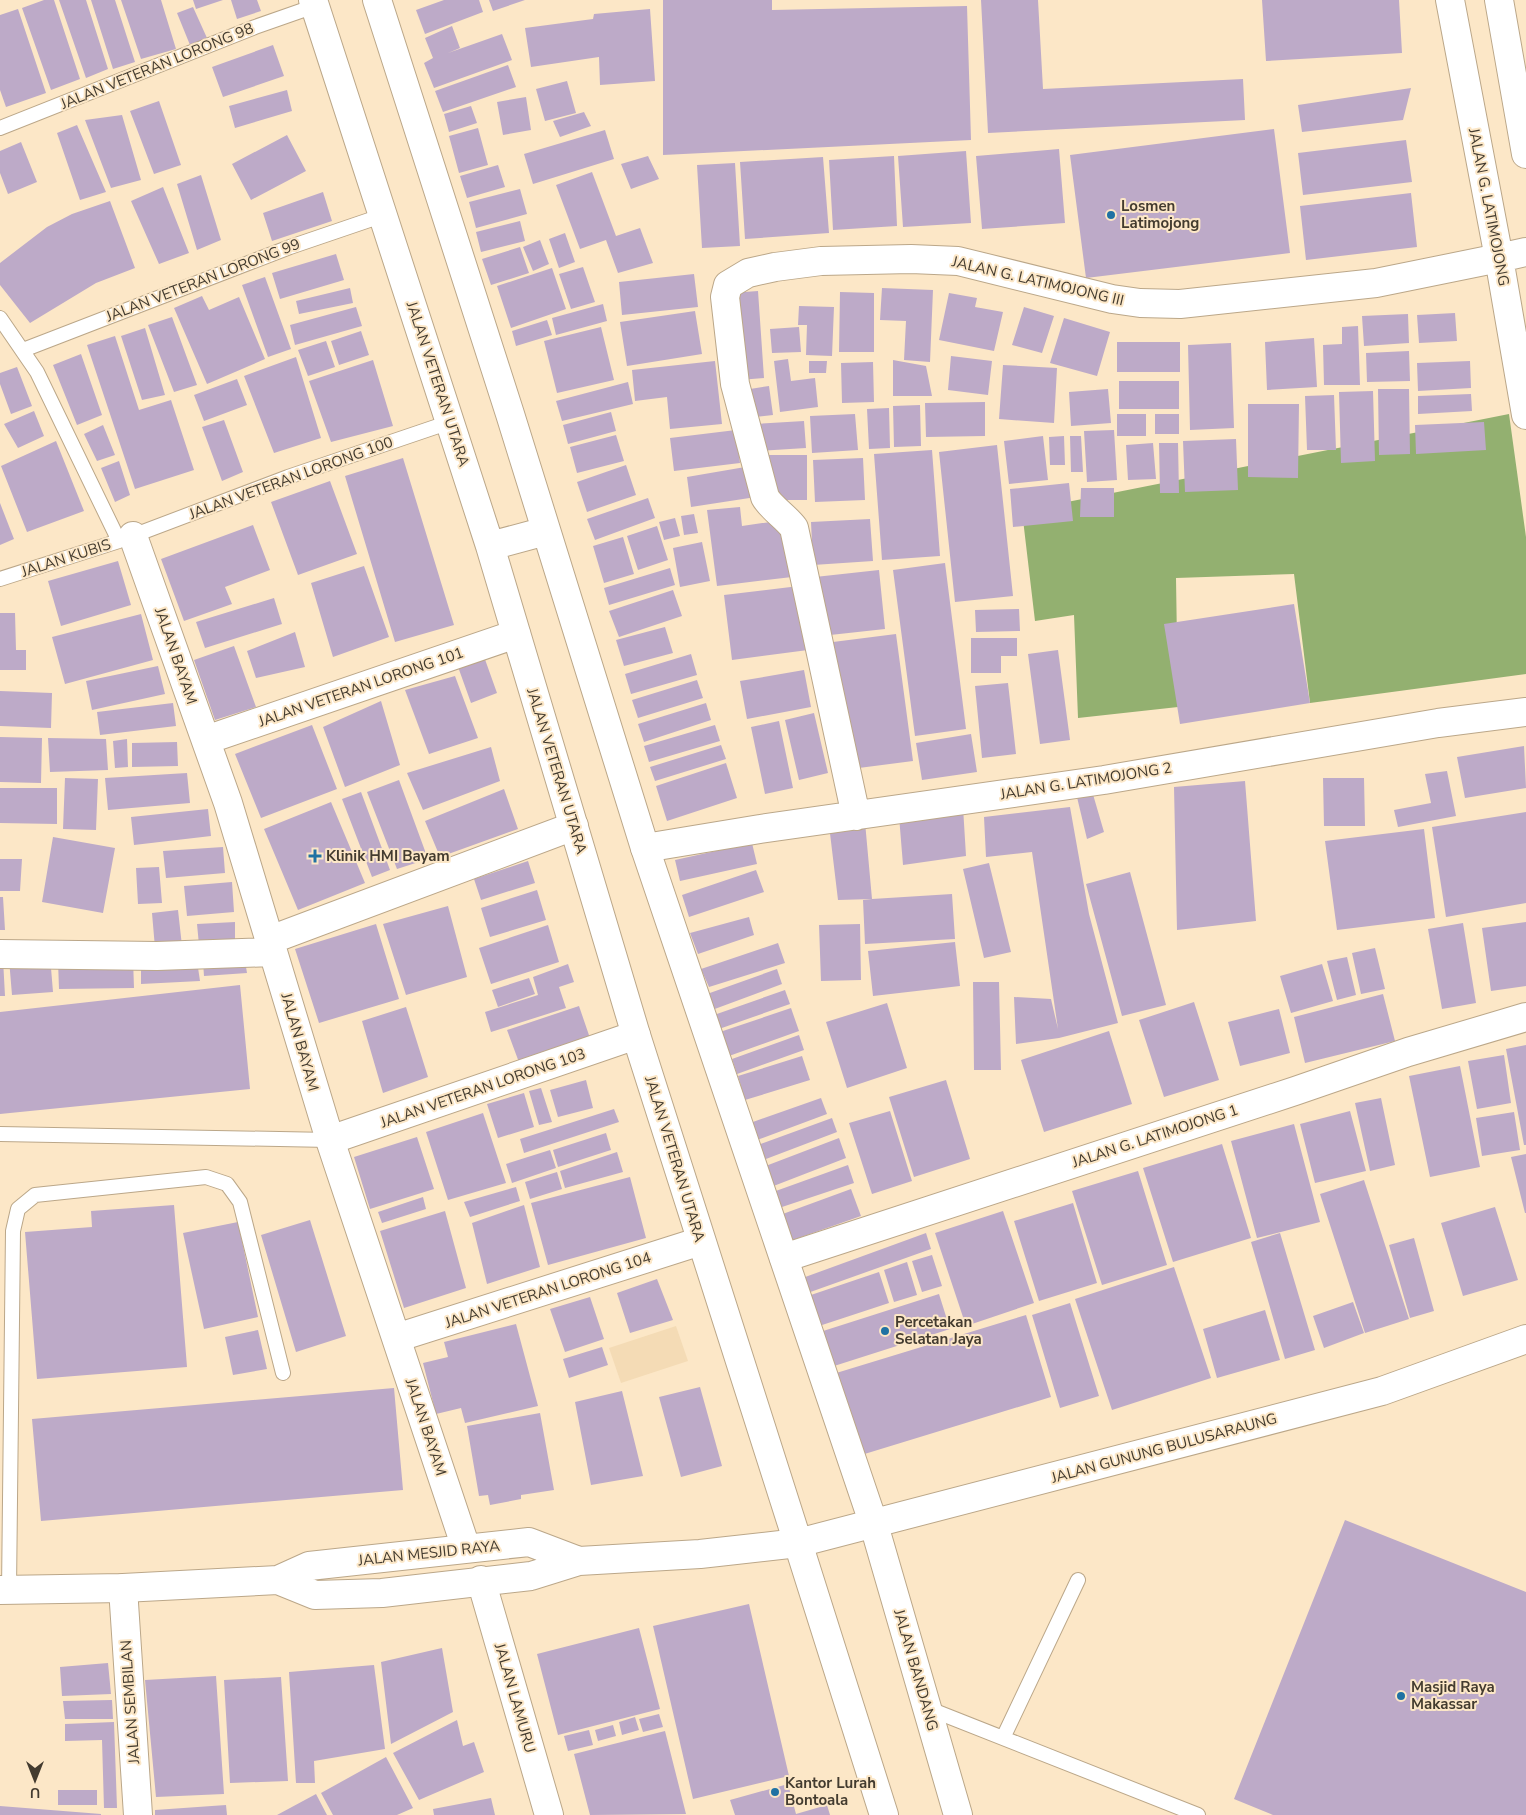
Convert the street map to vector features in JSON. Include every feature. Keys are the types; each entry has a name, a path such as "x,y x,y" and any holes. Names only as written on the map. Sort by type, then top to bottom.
{"main road":[{"path":"376,0 645,848 874,1525"},
{"name":"JALAN G. LATIMOJONG","path":"1450,0 1499,258 1526,415"},
{"path":"1498,0 1526,154"},
{"name":"JALAN VETERAN UTARA","path":"314,3 490,546 636,1035 798,1543"},
{"name":"JALAN G. LATIMOJONG III","path":"856,816 794,528 786,516 768,503 765,497 737,393 726,311 725,297 728,285 748,273 776,267 821,261 911,259 958,261 1112,299 1140,303 1180,304 1376,283 1526,252"},
{"path":"490,546 546,531"},
{"name":"JALAN BAYAM","path":"126,538 206,740 272,946 330,1140 466,1548"},
{"name":"JALAN VETERAN LORONG 101","path":"206,740 516,634"},
{"name":"JALAN G. LATIMOJONG 2","path":"645,848 1104,780 1429,724 1526,712"},
{"path":"0,954 147,956 272,946 574,826"},
{"name":"JALAN G. LATIMOJONG 1","path":"784,1258 1295,1091 1408,1052 1526,1017"},
{"name":"JALAN VETERAN LORONG 103","path":"330,1140 636,1035"},
{"name":"JALAN VETERAN LORONG 104","path":"396,1338 701,1241"},
{"name":"JALAN GUNUNG BULUSARAUNG","path":"798,1543 874,1525 1382,1390 1526,1339"},
{"name":"JALAN BANDANG","path":"874,1525 958,1815"},
{"name":"JALAN MESJID RAYA","path":"5,1590 123,1588 278,1580 309,1566 529,1542 580,1562"},
{"path":"798,1543 884,1815"},
{"name":"JALAN MESJID RAYA","path":"278,1580 315,1595 382,1593 481,1580 531,1576 580,1562 700,1554 798,1543"},
{"name":"JALAN LAMURU","path":"481,1580 548,1815"},
{"name":"JALAN SEMBILAN","path":"123,1588 138,1815"}],"lane":[{"name":"JALAN VETERAN LORONG 98","path":"0,128 314,3"},
{"name":"JALAN VETERAN LORONG 99","path":"23,350 290,247 384,215"},
{"name":"JALAN BAYAM","path":"0,318 37,372 84,465 126,538"},
{"name":"JALAN VETERAN LORONG 100","path":"126,538 288,477 450,422"},
{"name":"JALAN KUBIS","path":"0,579 126,538"},
{"path":"0,1134 330,1140"},
{"path":"5,1590 13,1231 18,1210 35,1195 206,1177 226,1184 240,1202 283,1373"},
{"path":"1003,1738 1078,1580"},
{"path":"927,1707 1198,1815"}],"shaded area":[{"path":"676,1326 688,1361 621,1383 609,1348"}],"green space":[{"path":"1509,414 1526,537 1526,674 1310,703 1294,574 1176,578 1178,707 1078,718 1074,615 1035,621 1022,511"}],"building":[{"path":"44,0 54,0 80,79 51,90 22,8"},
{"path":"59,0 86,0 108,69 86,78"},
{"path":"91,0 115,0 135,62 113,69"},
{"path":"121,0 161,0 176,49 141,59"},
{"path":"193,0 223,0 196,9"},
{"path":"231,0 257,0 261,11 237,19"},
{"path":"444,0 479,0 483,12 425,34 416,10"},
{"path":"489,0 525,0 493,11"},
{"path":"663,0 772,0 772,10 967,6 971,140 663,155"},
{"path":"981,0 1038,0 1043,89 1243,79 1245,120 988,133"},
{"path":"1262,0 1399,0 1402,53 1266,61"},
{"path":"193,7 207,38 190,45 177,13"},
{"path":"18,9 46,93 6,107 0,90 0,15"},
{"path":"650,9 655,81 600,85 599,57 531,67 525,28 593,19 594,14"},
{"path":"452,26 460,48 448,53 502,34 512,60 434,88 424,63 433,58 425,38"},
{"path":"273,45 284,76 223,97 212,67"},
{"path":"508,65 516,87 443,112 435,91"},
{"path":"567,81 576,113 545,121 536,89"},
{"path":"1411,88 1403,120 1302,132 1298,105"},
{"path":"287,90 292,111 235,128 229,106"},
{"path":"526,97 531,130 503,135 497,102"},
{"path":"159,101 181,165 154,174 130,111"},
{"path":"471,106 477,123 449,132 444,114"},
{"path":"584,112 591,126 560,137 553,121"},
{"path":"122,115 141,180 111,188 85,120"},
{"path":"77,125 106,192 80,200 57,133"},
{"path":"478,128 488,165 459,173 449,136"},
{"path":"1274,129 1290,253 1086,278 1070,155"},
{"path":"605,130 614,159 533,184 524,154"},
{"path":"287,135 306,171 251,200 232,164"},
{"path":"1406,140 1412,182 1303,195 1298,153"},
{"path":"21,142 37,182 8,194 0,173 0,151"},
{"path":"1059,149 1065,223 982,229 976,156"},
{"path":"966,151 971,223 903,227 898,156"},
{"path":"648,156 659,179 631,189 621,164"},
{"path":"894,156 897,226 833,230 829,160"},
{"path":"823,157 829,233 745,239 740,162"},
{"path":"735,163 740,246 702,248 697,165"},
{"path":"498,165 505,187 467,198 460,176"},
{"path":"592,172 616,236 640,228 653,263 618,273 606,240 580,249 556,185"},
{"path":"201,175 221,240 197,250 177,184"},
{"path":"163,187 189,253 159,264 131,201"},
{"path":"520,189 527,214 476,228 469,202"},
{"path":"323,192 332,221 272,241 263,213"},
{"path":"1411,193 1417,247 1306,260 1300,206"},
{"path":"110,201 135,268 96,283 30,323 0,285 0,263 47,227 72,214"},
{"path":"520,221 525,241 481,252 476,232"},
{"path":"565,233 575,262 559,268 549,239"},
{"path":"540,240 549,264 533,271 523,247"},
{"path":"520,247 529,273 491,285 482,259"},
{"path":"336,254 344,280 280,299 272,273"},
{"path":"583,267 595,302 571,309 559,274"},
{"path":"552,268 566,309 511,328 497,286"},
{"path":"694,274 698,307 622,315 619,282"},
{"path":"265,277 291,349 268,357 242,285"},
{"path":"350,288 353,303 299,314 296,301"},
{"path":"882,288 933,290 930,362 904,360 906,321 880,320"},
{"path":"758,291 764,378 739,380 731,293"},
{"path":"840,292 874,293 874,352 839,352"},
{"path":"949,293 977,298 975,307 1003,312 994,351 939,340"},
{"path":"202,296 209,310 239,297 265,359 207,384 174,308"},
{"path":"603,304 607,321 556,335 552,318"},
{"path":"799,306 834,307 832,356 806,355 807,325 798,325"},
{"path":"356,307 362,326 295,345 290,325"},
{"path":"1024,307 1054,316 1042,353 1012,345"},
{"path":"695,311 702,354 627,366 620,322"},
{"path":"1455,313 1457,341 1419,343 1417,315"},
{"path":"1408,314 1409,343 1364,346 1362,316"},
{"path":"172,317 197,385 174,392 148,325"},
{"path":"1064,318 1110,332 1097,376 1050,363"},
{"path":"547,320 552,335 516,346 512,331"},
{"path":"1358,326 1360,385 1324,385 1323,345 1342,344 1342,327"},
{"path":"601,327 614,380 557,393 544,341"},
{"path":"799,327 801,352 772,353 770,329"},
{"path":"145,328 165,395 142,400 121,336"},
{"path":"361,331 369,355 339,365 331,341"},
{"path":"115,336 139,410 171,400 194,470 135,489 87,345"},
{"path":"1314,338 1317,387 1267,390 1265,342"},
{"path":"326,341 335,367 308,376 298,350"},
{"path":"1117,342 1180,342 1180,372 1117,372"},
{"path":"1231,343 1234,428 1190,430 1188,345"},
{"path":"1409,351 1410,381 1367,382 1366,353"},
{"path":"81,354 102,415 77,425 53,365"},
{"path":"951,356 992,361 988,395 948,390"},
{"path":"296,357 321,438 274,453 244,376"},
{"path":"788,359 791,381 815,378 818,407 780,412 774,361"},
{"path":"373,360 393,426 331,442 309,381"},
{"path":"893,360 926,366 932,396 893,396"},
{"path":"715,361 722,424 670,429 667,397 635,401 632,370"},
{"path":"809,361 827,361 826,373 809,373"},
{"path":"1470,361 1471,388 1418,391 1417,363"},
{"path":"873,362 874,402 842,403 841,363"},
{"path":"1003,365 1057,368 1054,423 999,419"},
{"path":"17,367 32,406 11,414 0,384 0,373"},
{"path":"237,379 247,405 204,421 194,395"},
{"path":"1119,381 1179,381 1179,409 1119,409"},
{"path":"628,382 633,404 562,421 556,401"},
{"path":"769,386 773,415 747,418 744,390"},
{"path":"1108,389 1111,423 1071,426 1069,392"},
{"path":"1378,389 1409,389 1410,454 1379,455"},
{"path":"1373,391 1375,461 1341,463 1339,392"},
{"path":"1471,394 1472,411 1418,414 1418,396"},
{"path":"1334,395 1336,450 1307,450 1305,396"},
{"path":"985,402 985,436 926,437 925,403"},
{"path":"1248,404 1299,404 1298,478 1248,477"},
{"path":"920,405 921,446 894,447 893,406"},
{"path":"889,408 890,448 869,449 867,409"},
{"path":"34,411 44,436 18,448 4,424"},
{"path":"611,412 616,431 568,444 563,425"},
{"path":"855,414 858,450 812,453 810,416"},
{"path":"1117,414 1146,414 1146,436 1117,436"},
{"path":"1155,414 1179,414 1179,434 1155,434"},
{"path":"224,420 243,472 222,481 202,427"},
{"path":"804,421 806,448 757,451 755,424"},
{"path":"1484,422 1486,450 1416,454 1415,425"},
{"path":"103,425 115,455 97,461 84,434"},
{"path":"736,430 740,463 674,471 670,438"},
{"path":"1114,430 1117,480 1087,482 1084,431"},
{"path":"616,435 624,461 577,473 570,447"},
{"path":"1043,436 1048,480 1009,484 1004,441"},
{"path":"1064,436 1065,465 1050,465 1049,437"},
{"path":"1070,436 1081,436 1083,472 1071,472"},
{"path":"1236,439 1238,490 1185,492 1183,441"},
{"path":"56,441 84,511 27,532 1,466"},
{"path":"1153,443 1156,479 1128,480 1126,445"},
{"path":"1159,443 1178,443 1179,493 1160,493"},
{"path":"997,445 1013,596 955,602 939,452"},
{"path":"932,450 940,556 882,560 874,454"},
{"path":"769,455 807,455 807,500 768,500"},
{"path":"403,458 454,625 395,642 345,476"},
{"path":"863,458 865,500 815,502 813,460"},
{"path":"119,461 130,495 115,502 101,468"},
{"path":"626,465 636,495 587,512 577,482"},
{"path":"751,466 756,497 691,507 687,477"},
{"path":"330,481 357,554 298,575 271,502"},
{"path":"1069,483 1073,521 1013,527 1010,489"},
{"path":"1081,488 1114,488 1114,517 1080,517"},
{"path":"648,498 655,518 595,540 587,519"},
{"path":"0,503 14,539 0,545"},
{"path":"740,507 742,526 784,520 792,577 717,586 707,510"},
{"path":"694,514 698,533 684,535 681,516"},
{"path":"675,518 680,536 664,540 659,522"},
{"path":"870,519 873,561 813,565 811,522"},
{"path":"253,525 270,570 225,587 232,604 184,621 161,559"},
{"path":"657,526 668,560 638,570 627,536"},
{"path":"623,537 634,574 604,583 593,546"},
{"path":"702,542 710,581 680,587 673,548"},
{"path":"118,561 131,605 61,626 48,581"},
{"path":"945,563 966,729 915,736 893,570"},
{"path":"364,566 389,637 333,657 311,583"},
{"path":"670,568 675,585 609,605 604,588"},
{"path":"879,570 885,629 821,636 815,577"},
{"path":"799,586 808,650 732,660 724,595"},
{"path":"673,590 682,616 619,637 609,611"},
{"path":"274,598 282,624 205,648 196,622"},
{"path":"1294,604 1310,703 1180,724 1164,624"},
{"path":"1019,609 1020,631 976,632 975,610"},
{"path":"0,613 15,613 16,650 26,650 26,670 0,670"},
{"path":"141,614 153,660 65,684 52,637"},
{"path":"665,627 673,653 624,666 616,640"},
{"path":"295,632 305,667 256,678 247,651"},
{"path":"896,634 913,761 851,769 833,642"},
{"path":"971,638 1017,638 1017,656 1001,656 1001,673 971,673"},
{"path":"234,646 256,707 215,720 194,660"},
{"path":"1058,650 1070,740 1040,744 1028,654"},
{"path":"482,651 497,693 471,703 457,664"},
{"path":"691,654 697,675 631,694 625,674"},
{"path":"158,666 165,694 92,710 86,681"},
{"path":"804,670 811,707 747,719 740,681"},
{"path":"455,676 478,738 429,754 405,690"},
{"path":"697,680 703,698 638,718 632,700"},
{"path":"1008,683 1016,754 982,758 975,686"},
{"path":"0,691 52,693 51,728 0,726"},
{"path":"381,701 400,765 345,787 323,727"},
{"path":"173,703 176,726 100,735 97,712"},
{"path":"706,703 711,720 644,742 638,724"},
{"path":"814,713 828,773 799,780 785,720"},
{"path":"779,721 793,788 765,794 751,727"},
{"path":"312,725 337,789 261,818 235,754"},
{"path":"715,725 720,741 649,762 644,746"},
{"path":"971,734 977,772 922,780 916,743"},
{"path":"0,737 42,738 41,783 0,782"},
{"path":"48,738 106,739 108,770 50,772"},
{"path":"127,739 128,767 115,768 113,741"},
{"path":"177,742 178,766 132,767 132,743"},
{"path":"721,745 726,759 655,781 650,767"},
{"path":"1524,746 1526,788 1465,798 1457,757"},
{"path":"491,747 500,781 423,810 407,773"},
{"path":"726,763 737,798 667,821 656,786"},
{"path":"1447,771 1456,816 1398,827 1394,810 1431,803 1425,774"},
{"path":"187,773 190,803 108,810 105,778"},
{"path":"65,778 98,779 96,830 63,829"},
{"path":"1323,778 1364,778 1365,826 1324,826"},
{"path":"399,780 428,859 397,869 367,792"},
{"path":"1245,781 1256,921 1177,930 1174,787"},
{"path":"0,788 57,788 57,824 0,823"},
{"path":"504,789 518,829 440,857 425,821"},
{"path":"1092,791 1104,832 1087,839 1076,793"},
{"path":"361,792 390,870 372,877 342,799"},
{"name":"Klinik HMI Bayam","path":"331,802 365,883 298,910 264,829"},
{"path":"963,807 966,856 903,865 899,816"},
{"path":"1070,807 1089,914 1118,1023 1059,1038 1016,1044 1014,997 1051,999 1058,1029 1032,852 986,857 984,817"},
{"path":"208,809 211,836 134,845 131,817"},
{"path":"1526,812 1526,903 1446,917 1432,827"},
{"path":"865,822 872,899 838,900 829,825"},
{"path":"1424,829 1435,918 1337,930 1325,841"},
{"path":"53,837 115,848 103,913 42,902"},
{"path":"752,843 757,864 680,881 675,860"},
{"path":"223,847 225,873 166,878 163,851"},
{"path":"0,859 22,859 20,891 0,891"},
{"path":"528,861 535,883 481,900 474,879"},
{"path":"989,863 1011,952 984,958 963,869"},
{"path":"159,867 162,903 138,904 136,868"},
{"path":"756,870 764,892 689,917 682,895"},
{"path":"1130,872 1166,1005 1122,1016 1086,884"},
{"path":"232,882 234,912 187,916 184,886"},
{"path":"537,890 546,920 490,937 481,908"},
{"path":"952,894 955,939 865,944 863,900"},
{"path":"0,897 3,897 5,930 0,930"},
{"path":"448,906 467,977 406,995 383,924"},
{"path":"178,910 182,946 155,948 152,913"},
{"path":"749,917 754,935 698,954 690,933"},
{"path":"235,922 235,943 199,945 197,924"},
{"path":"1526,922 1526,986 1491,991 1482,928"},
{"path":"1463,923 1476,1003 1442,1009 1428,929"},
{"path":"376,924 399,999 319,1023 295,949"},
{"path":"860,924 861,980 821,981 819,925"},
{"path":"548,925 559,962 491,984 479,948"},
{"path":"955,942 960,986 873,996 868,951"},
{"path":"778,943 785,963 709,987 701,969"},
{"path":"1375,948 1385,989 1361,994 1352,953"},
{"path":"50,956 53,992 12,995 9,959"},
{"path":"1347,957 1356,995 1337,1000 1327,961"},
{"path":"0,959 3,959 5,996 0,996"},
{"path":"133,959 134,988 59,989 58,961"},
{"path":"197,961 200,981 141,984 141,963"},
{"path":"245,961 247,973 204,976 203,962"},
{"path":"568,964 574,982 559,987 566,1008 491,1032 485,1012 538,995 533,977"},
{"path":"1322,964 1333,1001 1291,1013 1280,976"},
{"path":"777,969 782,984 712,1010 707,994"},
{"path":"529,978 535,994 498,1007 492,990"},
{"path":"973,982 999,982 1001,1070 974,1070"},
{"path":"240,985 250,1089 0,1114 0,1012"},
{"path":"785,990 790,1004 719,1029 714,1015"},
{"path":"1383,994 1395,1041 1305,1063 1294,1017"},
{"path":"1194,1002 1219,1080 1164,1097 1139,1020"},
{"path":"887,1003 907,1068 847,1088 826,1022"},
{"path":"579,1006 591,1041 520,1065 507,1030"},
{"path":"406,1007 428,1077 383,1093 362,1021"},
{"path":"791,1008 799,1031 729,1056 720,1032"},
{"path":"1279,1009 1290,1053 1240,1066 1228,1022"},
{"path":"1109,1031 1132,1104 1044,1132 1021,1060"},
{"path":"799,1035 804,1050 737,1074 732,1059"},
{"path":"1526,1045 1526,1145 1524,1145 1506,1049"},
{"path":"1504,1055 1511,1103 1477,1109 1468,1061"},
{"path":"802,1056 810,1080 745,1100 738,1076"},
{"path":"1460,1066 1480,1167 1430,1177 1409,1076"},
{"path":"586,1080 593,1108 558,1117 550,1090"},
{"path":"946,1080 970,1159 914,1177 889,1097"},
{"path":"541,1088 552,1122 539,1125 529,1091"},
{"path":"524,1093 534,1127 498,1138 487,1104"},
{"path":"821,1098 827,1114 757,1140 750,1123"},
{"path":"1381,1098 1395,1165 1370,1171 1355,1103"},
{"path":"614,1109 619,1122 524,1153 520,1139"},
{"path":"890,1111 912,1181 872,1194 849,1123"},
{"path":"1350,1111 1366,1171 1315,1183 1300,1124"},
{"path":"1514,1112 1520,1150 1482,1156 1476,1118"},
{"path":"483,1113 506,1183 448,1200 426,1132"},
{"path":"832,1118 837,1132 761,1161 755,1146"},
{"path":"1294,1124 1320,1222 1257,1238 1231,1141"},
{"path":"606,1133 611,1150 558,1167 553,1150"},
{"path":"417,1137 434,1189 370,1209 354,1157"},
{"path":"839,1138 846,1158 771,1187 763,1167"},
{"path":"1222,1144 1251,1238 1173,1262 1143,1168"},
{"path":"550,1150 556,1168 512,1183 506,1164"},
{"path":"617,1152 623,1172 565,1188 560,1171"},
{"path":"1526,1154 1526,1213 1525,1213 1511,1157"},
{"path":"848,1165 854,1183 779,1208 773,1192"},
{"path":"1138,1171 1167,1265 1102,1285 1072,1191"},
{"path":"557,1172 562,1189 530,1199 525,1182"},
{"path":"630,1177 646,1238 548,1265 531,1203"},
{"path":"1364,1180 1409,1319 1365,1333 1320,1194"},
{"path":"516,1187 520,1201 470,1217 464,1202"},
{"path":"851,1189 861,1216 790,1241 780,1215"},
{"path":"423,1197 426,1209 382,1223 378,1212"},
{"path":"1073,1203 1097,1283 1039,1301 1014,1221"},
{"path":"174,1205 187,1367 37,1379 25,1232 92,1227 91,1211"},
{"path":"524,1205 540,1267 487,1284 472,1223"},
{"path":"1495,1207 1518,1280 1463,1296 1441,1223"},
{"path":"445,1211 466,1288 404,1308 380,1231"},
{"path":"1003,1211 1034,1303 966,1326 935,1233"},
{"path":"310,1220 346,1336 296,1352 261,1235"},
{"path":"238,1222 258,1317 204,1329 183,1233"},
{"path":"926,1233 931,1249 802,1295 797,1280"},
{"path":"1280,1233 1315,1350 1285,1359 1251,1242"},
{"path":"1414,1238 1434,1311 1410,1318 1389,1245"},
{"path":"932,1255 942,1286 922,1292 912,1261"},
{"path":"907,1262 917,1295 894,1302 884,1270"},
{"path":"1174,1267 1211,1378 1112,1410 1075,1299"},
{"path":"879,1272 889,1303 816,1327 805,1297"},
{"path":"657,1279 673,1320 630,1333 617,1293"},
{"name":"Percetakan Selatan Jaya","path":"939,1294 950,1329 831,1367 820,1332"},
{"path":"590,1297 604,1339 565,1352 550,1309"},
{"path":"1353,1302 1364,1333 1324,1348 1313,1316"},
{"path":"1070,1303 1099,1396 1060,1408 1032,1315"},
{"path":"1265,1310 1280,1360 1217,1378 1203,1329"},
{"path":"1026,1315 1051,1397 858,1456 833,1374"},
{"path":"516,1324 538,1406 465,1423 461,1408 436,1414 423,1363 448,1357 444,1342"},
{"path":"258,1330 267,1369 233,1375 225,1337"},
{"path":"602,1347 608,1365 569,1378 563,1359"},
{"path":"700,1387 722,1466 681,1477 659,1397"},
{"path":"394,1388 403,1490 41,1521 32,1419"},
{"path":"622,1391 643,1476 591,1485 575,1402"},
{"path":"540,1413 554,1490 521,1495 521,1499 490,1505 488,1495 479,1496 467,1426"},
{"name":"Masjid Raya Makassar","path":"1345,1520 1526,1592 1526,1815 1273,1815 1234,1799"},
{"path":"749,1604 789,1776 693,1799 653,1626"},
{"path":"639,1628 660,1709 558,1735 537,1654"},
{"path":"442,1648 453,1712 391,1744 381,1662"},
{"path":"108,1663 111,1694 62,1696 60,1667"},
{"path":"374,1665 385,1749 314,1761 315,1783 296,1783 289,1672"},
{"path":"216,1676 224,1794 156,1797 145,1680"},
{"path":"281,1677 288,1781 230,1783 224,1680"},
{"path":"112,1700 113,1719 65,1719 63,1701"},
{"path":"659,1714 663,1727 643,1732 639,1719"},
{"path":"635,1717 639,1730 622,1735 619,1722"},
{"path":"457,1720 463,1746 474,1742 484,1772 419,1800 393,1753"},
{"path":"114,1722 117,1808 104,1808 102,1740 65,1741 65,1724"},
{"path":"613,1725 616,1736 598,1741 595,1730"},
{"path":"589,1730 593,1745 568,1751 564,1736"},
{"path":"665,1731 686,1814 590,1815 574,1754"},
{"path":"386,1757 413,1808 397,1815 333,1815 321,1793"},
{"name":"Kantor Lurah Bontoala","path":"788,1784 796,1814 827,1805 830,1815 735,1815 730,1800"},
{"path":"58,1790 97,1790 97,1805 58,1805"},
{"path":"316,1794 327,1815 277,1815"},
{"path":"491,1798 495,1815 434,1815 433,1809"},
{"path":"226,1805 227,1815 155,1815 155,1810"},
{"path":"0,1806 101,1814 101,1815 0,1815"}],"place":[{"name":"Losmen Latimojong","path":"1111,215"},
{"name":"Klinik HMI Bayam","path":"315,856"},
{"name":"Percetakan Selatan Jaya","path":"885,1331"},
{"name":"Masjid Raya Makassar","path":"1401,1696"},
{"name":"Kantor Lurah Bontoala","path":"775,1792"}]}
